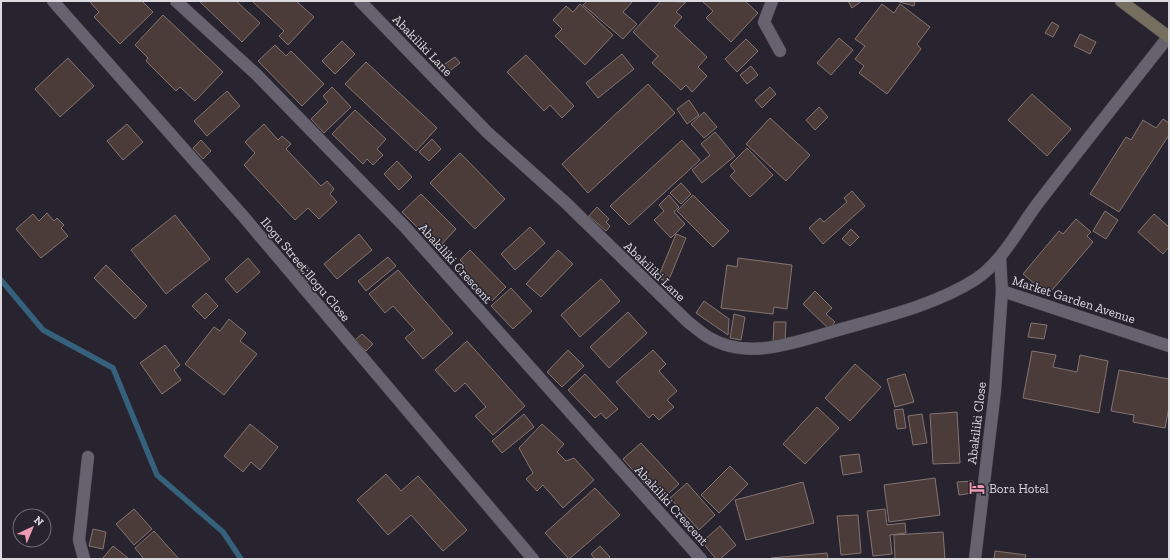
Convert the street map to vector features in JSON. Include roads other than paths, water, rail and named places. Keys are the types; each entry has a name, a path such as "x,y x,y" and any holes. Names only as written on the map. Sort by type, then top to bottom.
{"main road":[{"path":"1121,1 1169,37"}],"street":[{"name":"Ilogu Street;Ilogu Close","path":"53,1 243,216 533,559"},
{"name":"Abakiliki Crescent","path":"176,1 256,74 404,226 701,559"},
{"name":"Abakiliki Lane","path":"360,1 487,132 566,203 688,322 709,338 729,346 752,349 782,346 913,308 976,279 1000,257 1038,203 1169,37"},
{"path":"772,1 764,22 780,51"},
{"name":"Market Garden Avenue","path":"1000,257 1002,291 1169,346"},
{"name":"Abakiliki Close","path":"975,559 994,391 1002,291"},
{"path":"84,559 79,540 88,457"}],"waterway":[{"path":"1,280 43,330 113,368 157,475 223,532 241,559"}],"place":[{"name":"Bora Hotel","path":"977,488"}]}
